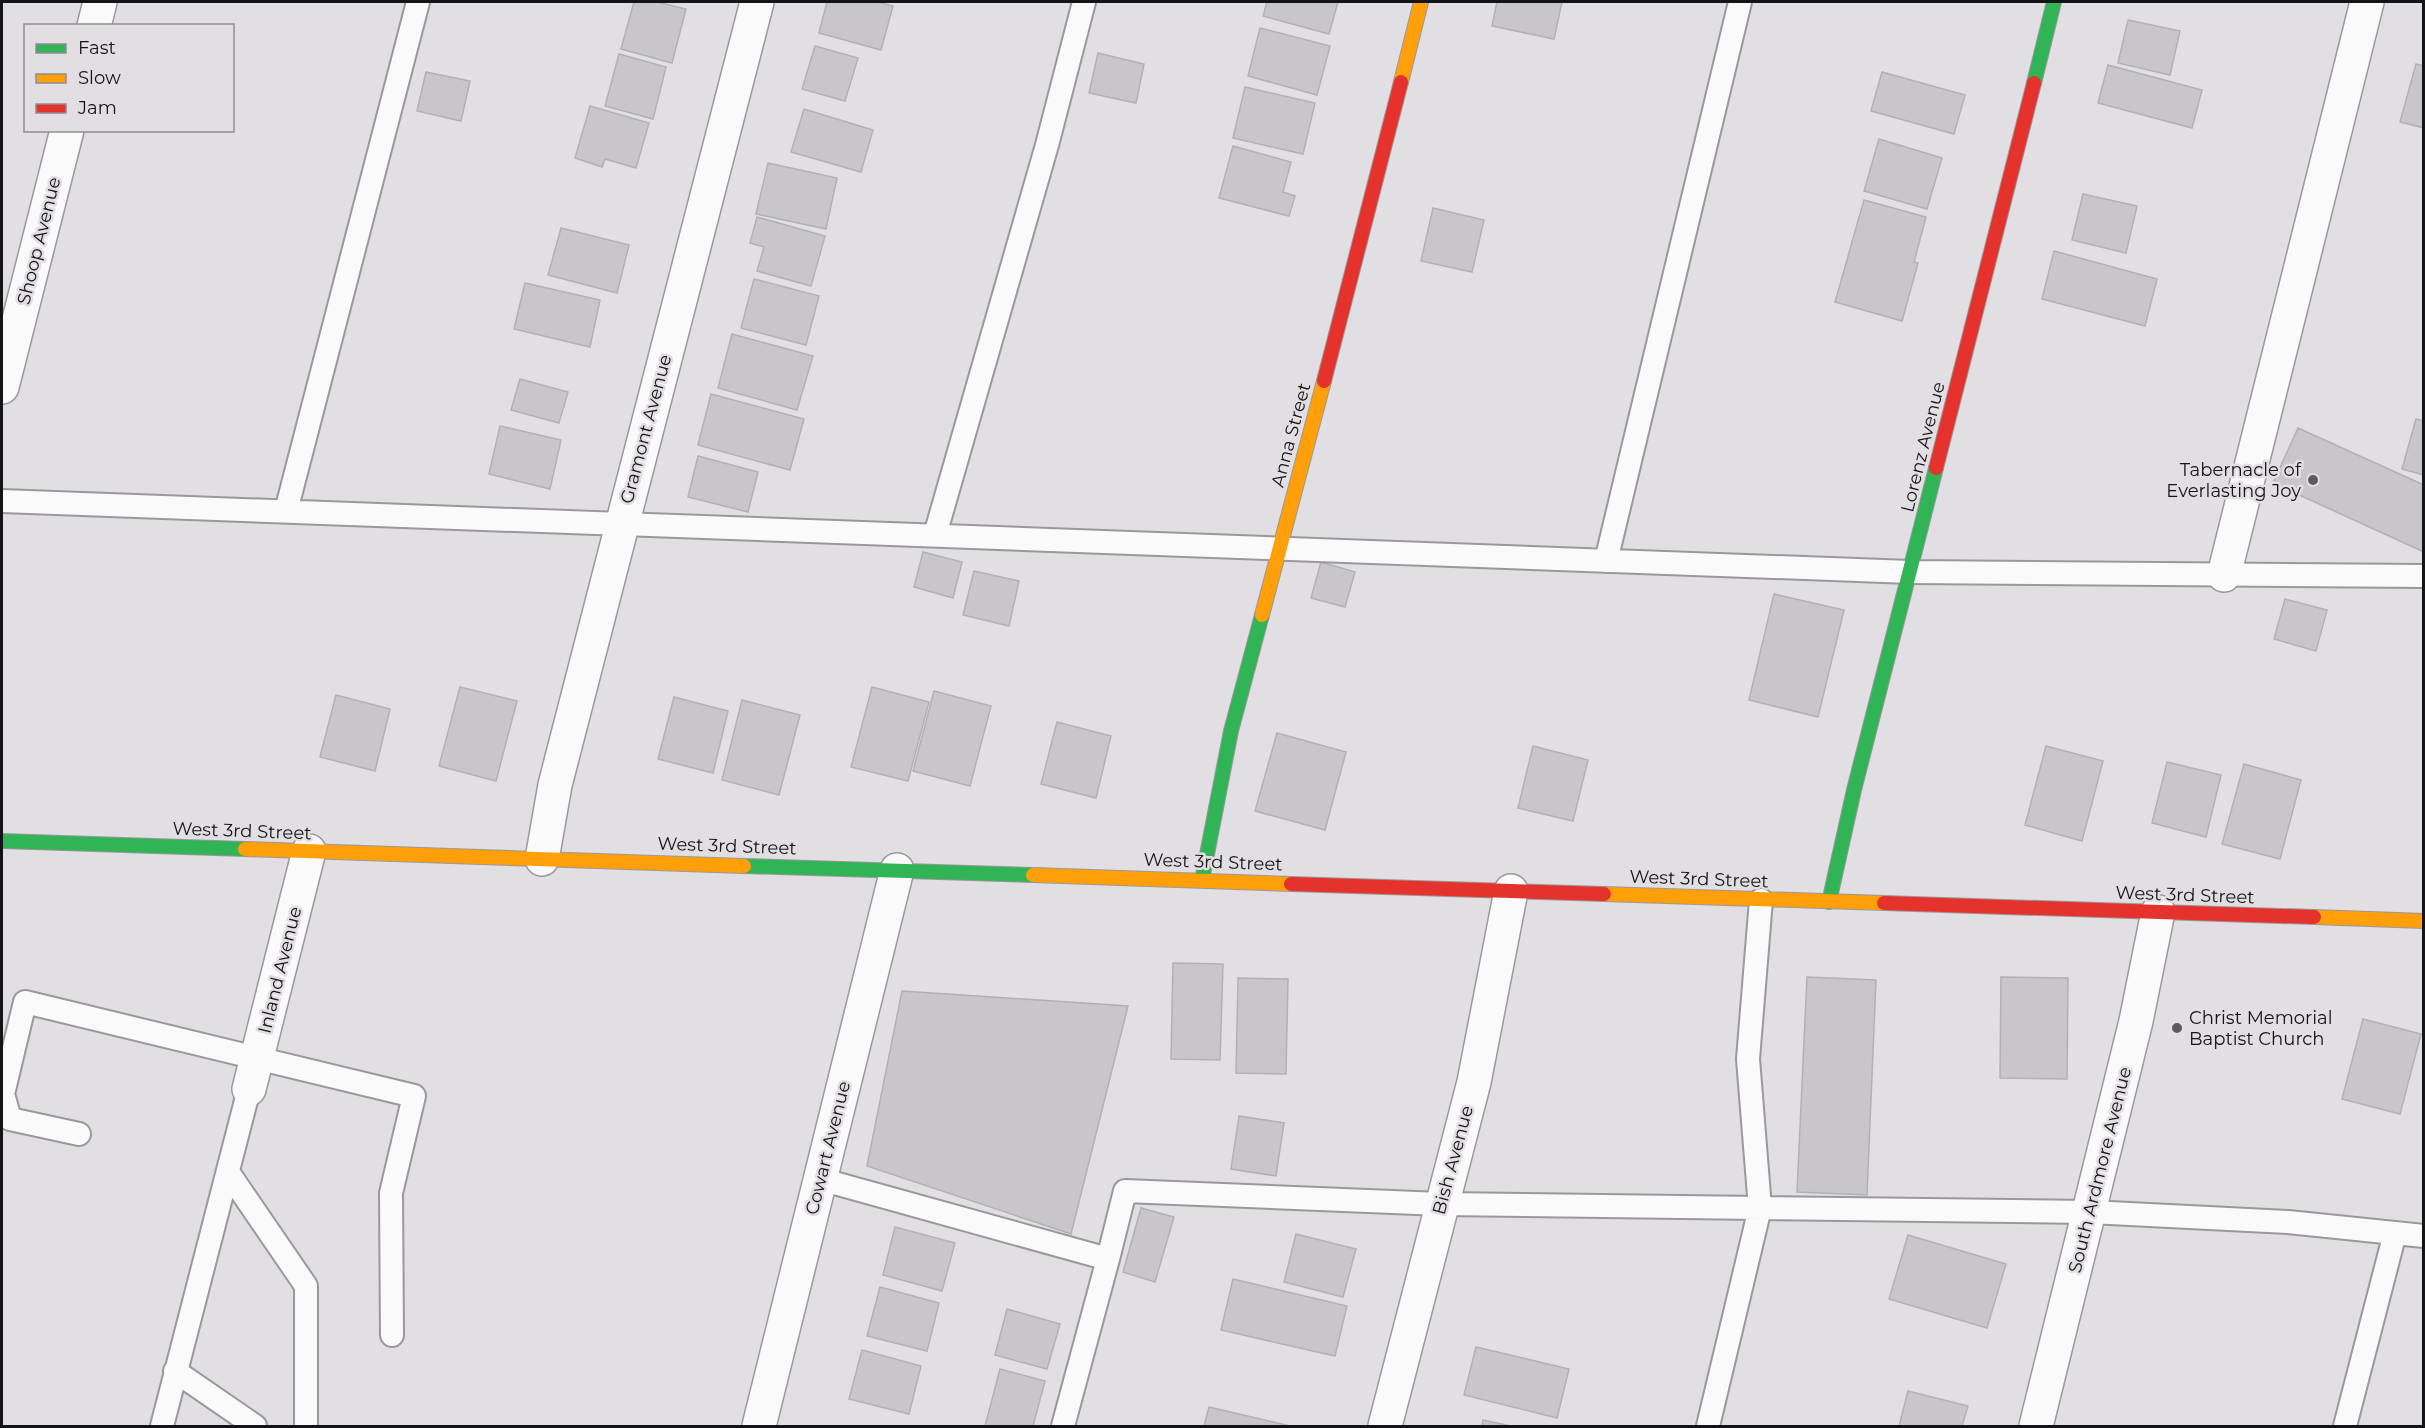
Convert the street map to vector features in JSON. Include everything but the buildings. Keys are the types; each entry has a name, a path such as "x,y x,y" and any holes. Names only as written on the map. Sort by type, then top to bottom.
{"main road":[{"name":"Anna Street","path":"1202,880 1231,731 1421,2"},
{"name":"Lorenz Avenue","path":"1829,902 1854,790 2055,2"},
{"name":"West 3rd Street","path":"2,841 2424,921"}],"street":[{"path":"94,24 100,2"},
{"name":"Gramont Avenue","path":"542,859 555,785 757,2"},
{"path":"2224,574 2367,2"},
{"name":"Shoop Avenue","path":"2,387 66,132"},
{"name":"Inland Avenue","path":"249,1089 309,851"},
{"name":"Cowart Avenue","path":"759,1426 897,870"},
{"name":"Bish Avenue","path":"1385,1426 1474,1082 1511,891"},
{"name":"South Ardmore Avenue","path":"2036,1426 2091,1212 2136,1021 2158,912"}],"lane":[{"path":"286,511 418,2"},
{"path":"935,535 1047,145 1084,2"},
{"path":"1606,561 1740,2"},
{"path":"2,501 1910,572 2424,576"},
{"path":"1708,1426 1760,1208 1748,1059 1761,900"},
{"path":"79,1134 10,1119 3,1094 25,1002 414,1096 391,1193 392,1335"},
{"path":"162,1426 249,1089"},
{"path":"228,1172 306,1286 306,1426"},
{"path":"820,1179 1108,1259"},
{"path":"1063,1426 1125,1191 1441,1204 2091,1212 2289,1222 2424,1236"},
{"path":"2345,1426 2395,1233"},
{"path":"175,1371 255,1426"}],"traffic: fast":[{"path":"2034,83 2054,2"},
{"path":"1829,902 1854,790 1936,468"},
{"path":"1202,880 1231,731 1262,615"},
{"path":"2,841 245,849"},
{"path":"744,866 1033,875"}],"traffic: slow":[{"path":"1401,82 1421,2"},
{"path":"1262,615 1324,381"},
{"path":"245,849 744,866"},
{"path":"1033,875 1291,884"},
{"path":"1604,894 1884,903"},
{"path":"2314,917 2424,921"}],"traffic: jam":[{"path":"1324,381 1401,82"},
{"path":"1936,468 2034,83"},
{"path":"1291,884 1604,894"},
{"path":"1884,903 2314,917"}],"place":[{"name":"Tabernacle of Everlasting Joy","path":"2313,480"},
{"name":"Christ Memorial Baptist Church","path":"2177,1028"}]}
